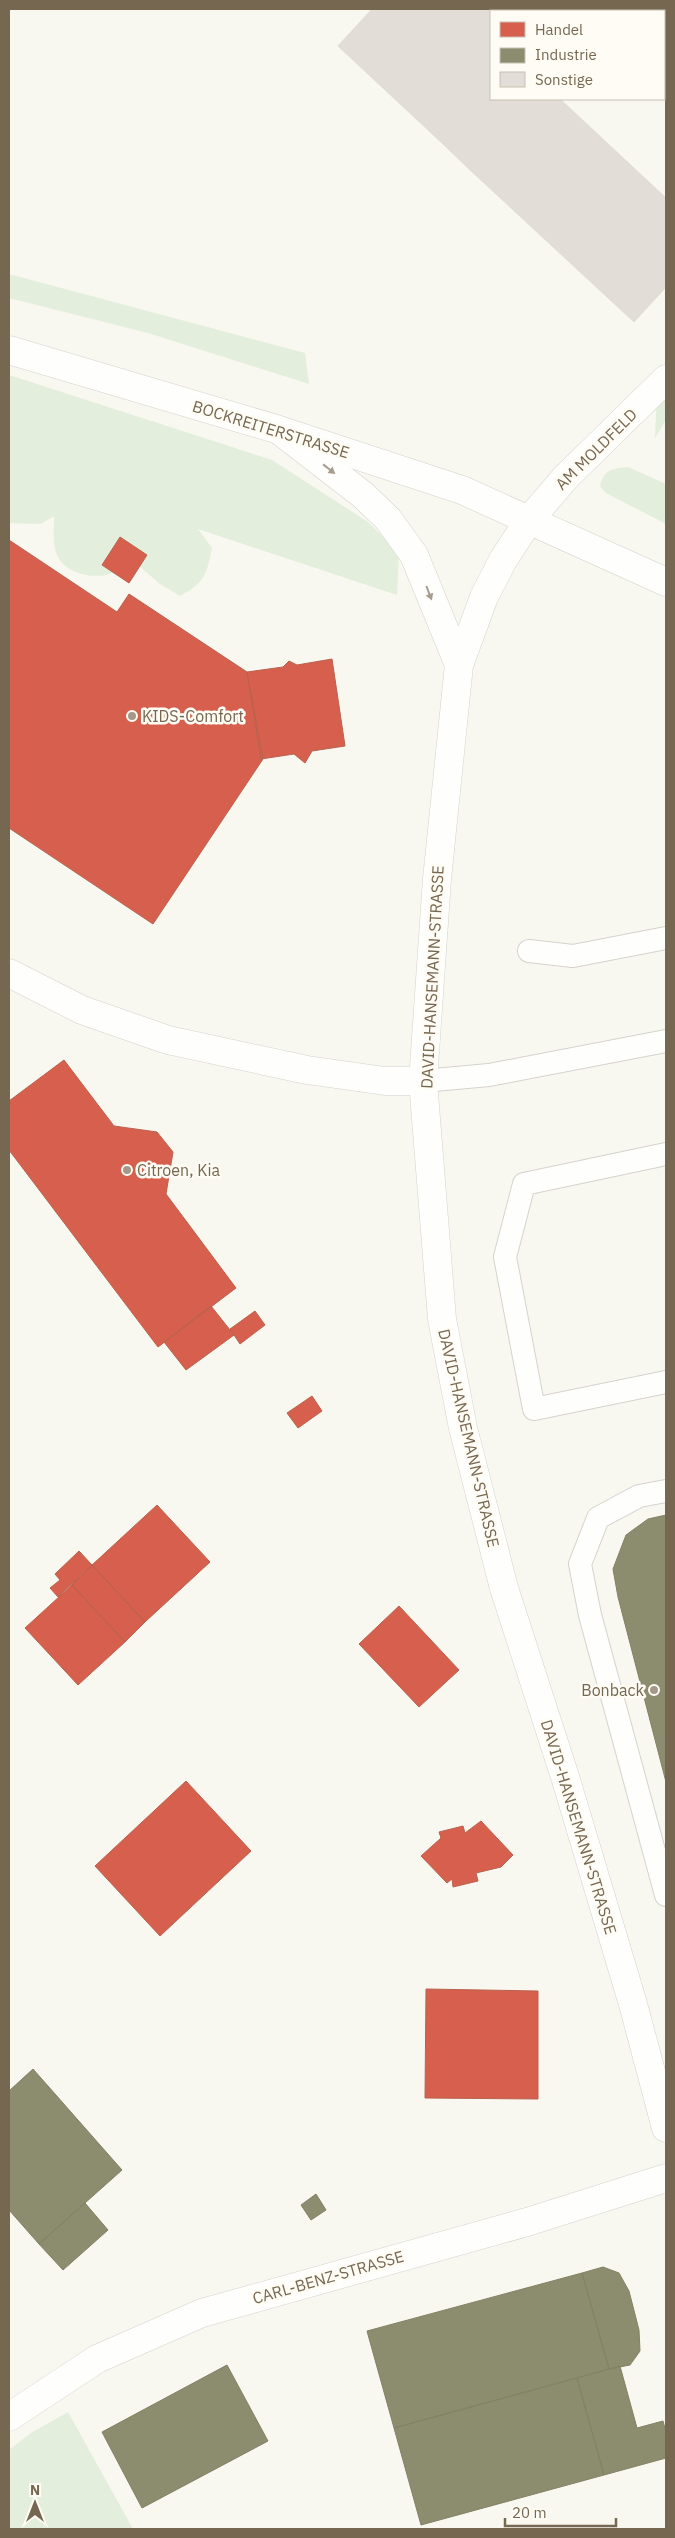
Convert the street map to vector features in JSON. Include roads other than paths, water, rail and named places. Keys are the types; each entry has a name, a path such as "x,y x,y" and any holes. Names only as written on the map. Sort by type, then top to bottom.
{"street":[{"name":"BOCKREITERSTRASSE","path":"9,350 276,429 462,490 666,582"},
{"name":"AM MOLDFELD","path":"529,520 566,477 666,380"},
{"name":"DAVID-HANSEMANN-STRASSE","path":"276,429 363,495 388,519 414,555 459,665"},
{"name":"DAVID-HANSEMANN-STRASSE","path":"529,520 503,560 484,597 459,665 437,879 423,1081 442,1319 463,1428 504,1588 569,1790 633,2004 666,2128"},
{"path":"9,973 82,1010 168,1040 307,1070 384,1081 423,1081"},
{"name":"CARL-BENZ-STRASSE","path":"9,2418 97,2359 202,2314 527,2222 666,2178"}],"lane":[{"path":"530,951 573,956 666,938"},
{"path":"423,1081 489,1075 666,1041"},
{"path":"666,1154 524,1184 505,1257 534,1409 666,1382"},
{"path":"666,1491 639,1496 598,1518 580,1564 590,1615 666,1895"}],"place":[{"name":"KIDS-Comfort","path":"132,716"},
{"name":"Citroen, Kia","path":"127,1170"},
{"name":"Bonback","path":"654,1690"}]}
